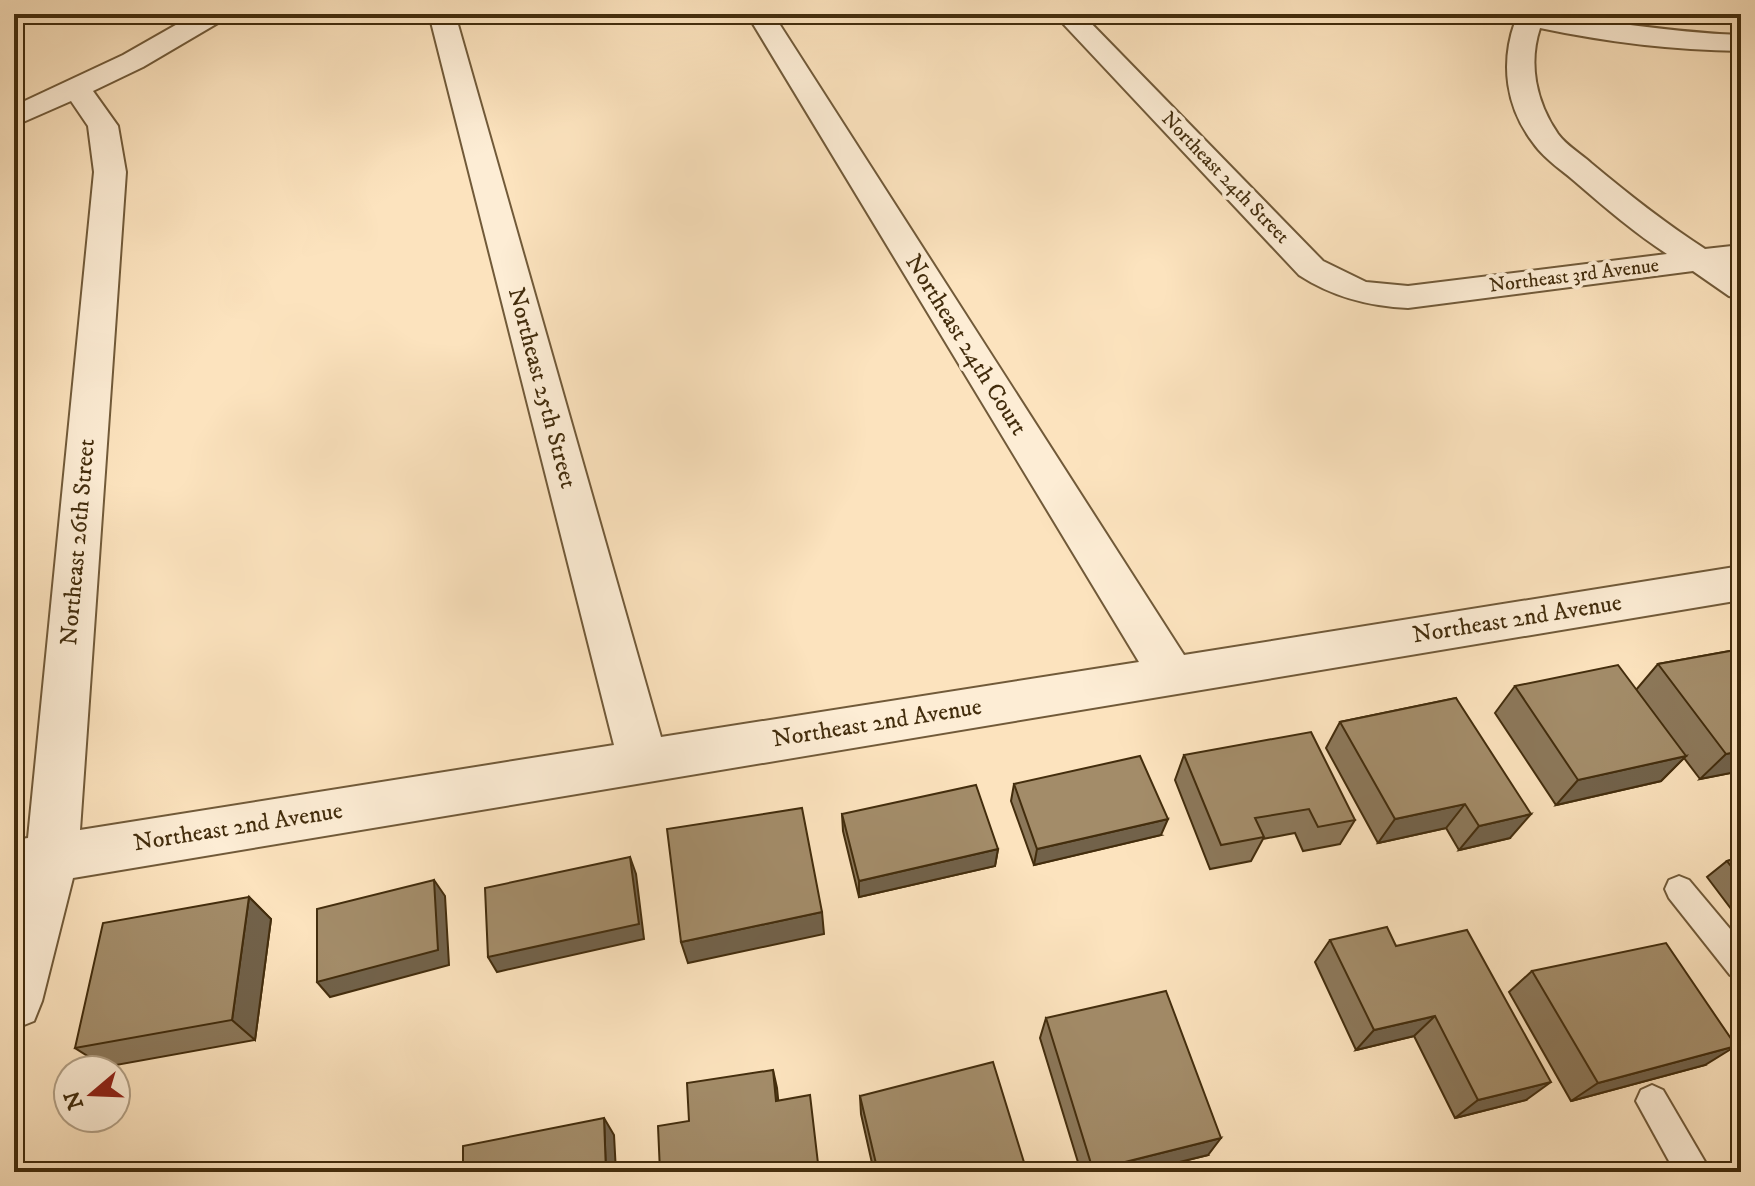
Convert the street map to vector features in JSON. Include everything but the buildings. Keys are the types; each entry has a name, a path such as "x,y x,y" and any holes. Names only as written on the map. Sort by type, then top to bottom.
{"street":[{"path":"14,117 133,61 214,14"},
{"name":"Northeast 25th Street","path":"442,14 643,761"},
{"name":"Northeast 24th Court","path":"760,14 1172,675"},
{"name":"Northeast 24th Street","path":"1067,14 1311,268 1337,286 1373,296 1408,297"},
{"path":"1741,43 1623,32 1526,15 1519,68 1524,95 1546,140 1638,220 1741,288"},
{"name":"Northeast 26th Street","path":"14,1001 33,860 110,172 107,139 97,110 75,89"},
{"name":"Northeast 3rd Avenue","path":"1408,297 1741,255"},
{"name":"Northeast 2nd Avenue","path":"33,860 1741,583"}],"lane":[{"path":"1679,889 1741,965"},
{"path":"1652,1101 1694,1172"}]}
